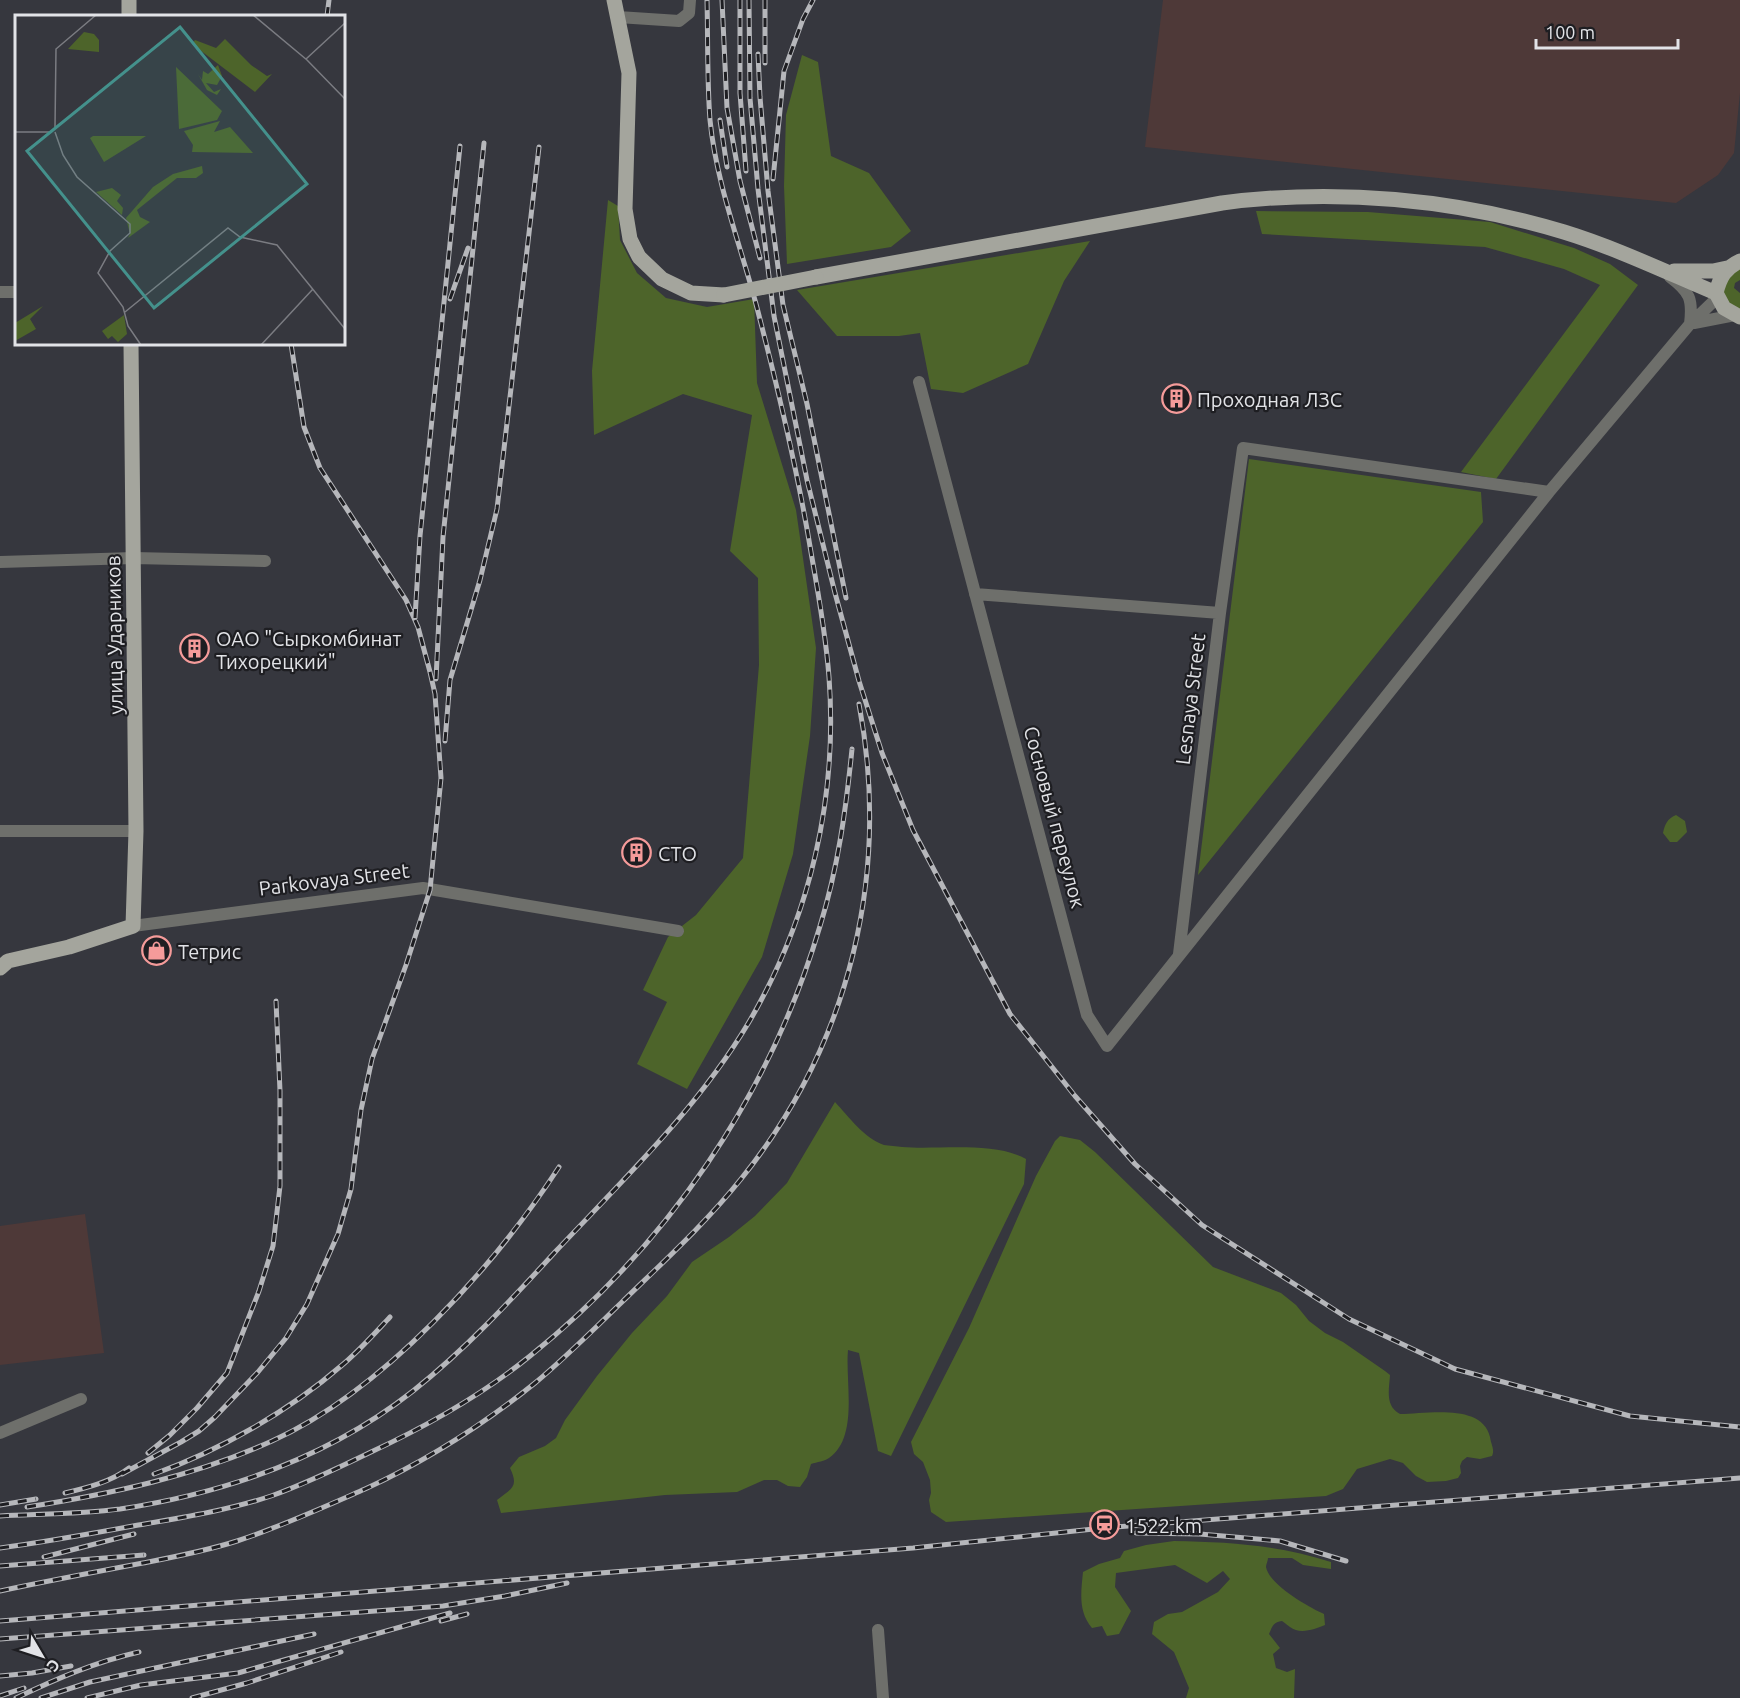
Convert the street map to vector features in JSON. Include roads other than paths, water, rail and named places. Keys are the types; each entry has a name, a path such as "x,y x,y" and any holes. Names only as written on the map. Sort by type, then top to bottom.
{"main road":[{"path":"614,0 629,73 626,209 630,239 639,257 662,279 691,293 724,295 1222,203 1258,198 1359,197 1430,203 1518,219 1566,233 1617,251 1717,295 1725,308 1738,316"},
{"path":"1662,270 1687,273 1713,271 1737,263"},
{"path":"1717,295 1719,280 1737,263"},
{"name":"улица Ударников","path":"131,345 136,831 133,926"},
{"name":"Parkovaya Street","path":"0,968 8,961 69,947 133,926"}],"street":[{"path":"618,17 679,21 689,13 690,0"},
{"path":"1662,270 1684,288 1691,299 1689,324"},
{"path":"1179,955 1549,492 1689,324 1717,295"},
{"path":"1689,324 1712,318 1738,316"},
{"name":"Сосновый переулок","path":"919,382 1087,1015 1107,1046 1179,955"},
{"name":"Lesnaya Street","path":"1179,955 1220,613 1243,448 1549,492"},
{"path":"0,562 134,558 266,561"},
{"path":"975,594 1220,613"},
{"path":"0,831 136,831"},
{"name":"Parkovaya Street","path":"133,926 423,888 678,931"},
{"path":"0,1433 81,1399"},
{"path":"878,1630 884,1698"}],"railway":[{"path":"327,15 329,0"},
{"path":"0,1516 120,1509 198,1493 274,1469 311,1454 380,1415 433,1375 470,1341 634,1170 707,1084 729,1054 770,982 803,899 824,811 831,722 829,677 820,602 794,462 750,281 717,166 708,90 707,0"},
{"path":"722,0 727,108 740,181 760,258"},
{"path":"740,0 740,93 746,171"},
{"path":"749,0 750,98 758,189 774,316 807,480 835,593 882,753 913,830 1010,1014 1075,1096 1135,1164 1202,1225 1349,1319 1455,1369 1630,1416 1740,1427"},
{"path":"765,0 765,63"},
{"path":"773,179 784,71 803,19 813,0"},
{"path":"758,54 768,191 783,305 807,404 846,598"},
{"path":"720,120 727,167"},
{"path":"436,679 443,537 484,143"},
{"path":"415,618 420,536 460,146"},
{"path":"445,741 450,680 480,580 497,509 539,147"},
{"path":"450,299 468,248"},
{"path":"122,1474 199,1431 215,1417 258,1372 286,1338 307,1304 338,1234 351,1189 361,1110 372,1059 430,890 441,778 435,694 430,672 418,627 406,600 320,468 304,427 291,345"},
{"path":"0,1591 225,1545 286,1523 409,1467 453,1441 535,1383 579,1344 698,1227 741,1179 779,1127 810,1072 835,1014 853,955 864,893 869,831 868,768 859,704"},
{"path":"0,1548 203,1514 271,1496 296,1486 392,1442 454,1409 512,1370 580,1313 626,1266 669,1216 708,1163 773,1049 799,988 832,882 852,749"},
{"path":"148,1453 197,1408 227,1373 259,1291 273,1246 280,1186 280,1091 276,1001"},
{"path":"27,1507 121,1490 183,1474 272,1441 314,1419 355,1391 433,1323 502,1245 559,1167"},
{"path":"154,1474 228,1442 299,1399 341,1366 390,1317"},
{"path":"65,1493 106,1481 129,1468"},
{"path":"0,1621 913,1548 1103,1528 1740,1478"},
{"path":"0,1505 36,1499"},
{"path":"1136,1533 1200,1534 1280,1541 1346,1561"},
{"path":"44,1557 134,1534"},
{"path":"0,1566 144,1555"},
{"path":"0,1639 443,1606 567,1583"},
{"path":"87,1698 141,1685 238,1673 450,1613"},
{"path":"441,1621 467,1614"},
{"path":"41,1698 90,1682 314,1634"},
{"path":"16,1698 76,1672 139,1652"},
{"path":"192,1698 247,1683 341,1652"},
{"path":"0,1676 71,1666"},
{"path":"0,1696 24,1688"}],"place":[{"name":"Проходная ЛЗС","path":"1176,399"},
{"name":"ОАО \"Сыркомбинат Тихорецкий\"","path":"195,649"},
{"name":"СТО","path":"637,853"},
{"name":"Тетрис","path":"157,951"},
{"name":"1522 km","path":"1104,1525"}]}
